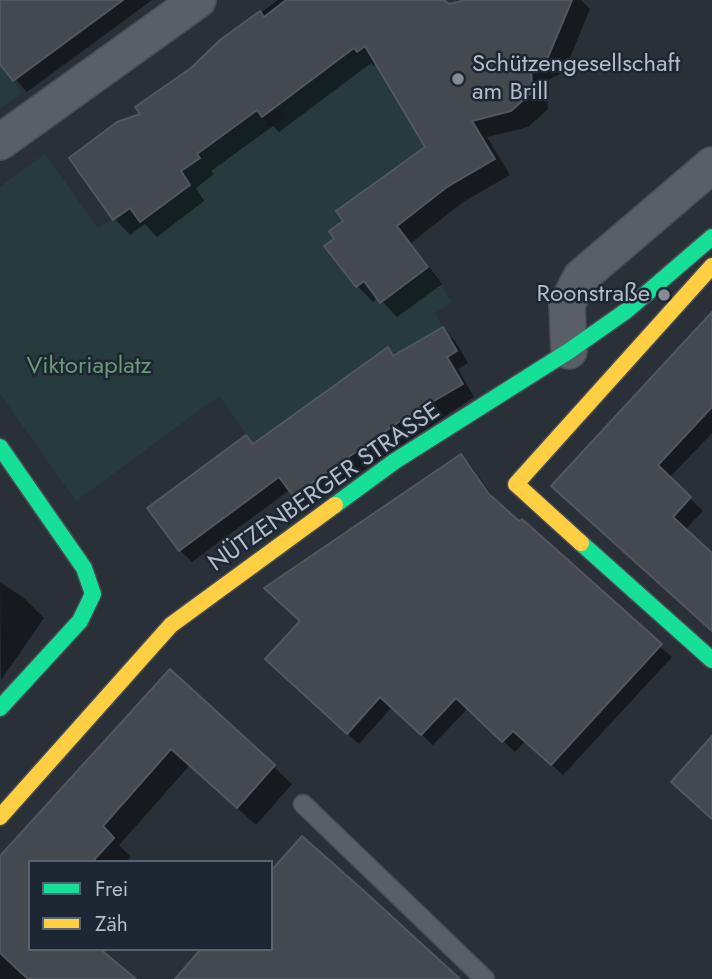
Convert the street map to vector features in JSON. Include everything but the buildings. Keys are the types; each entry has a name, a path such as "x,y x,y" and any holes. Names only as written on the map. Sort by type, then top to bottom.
{"street":[{"path":"0,142 198,0"},
{"path":"569,351 567,304 581,277 712,165"},
{"name":"NÜTZENBERGER STRASSE","path":"0,817 171,625 395,461 569,351 626,311 712,237"},
{"path":"712,266 516,484 712,660"},
{"path":"0,447 84,568 93,594 80,621 0,709"}],"lane":[{"path":"303,804 485,979"}],"green space":[{"name":"Viktoriaplatz","path":"374,39 373,59 425,147 336,211 343,221 329,231 334,239 325,246 355,287 364,281 380,302 428,267 452,302 435,313 443,327 393,356 388,348 368,359 373,368 348,386 343,379 323,392 328,399 256,447 219,396 76,501 0,394 0,187 45,154 98,228 130,208 140,222 158,209 149,197 199,158 193,149 234,127 257,110 271,128 285,118 274,103 327,69 334,50"},
{"path":"0,64 22,93 0,109"}],"traffic: fast":[{"path":"335,505 395,461 569,351 626,311 712,237"},
{"path":"0,447 84,568 93,594 80,621 0,708"},
{"path":"581,543 712,660"}],"traffic: slow":[{"path":"581,543 516,484 712,266"},
{"path":"0,817 171,625 335,505"}],"place":[{"name":"Schützengesellschaft am Brill","path":"458,79"},
{"name":"Roonstraße","path":"664,295"}]}
